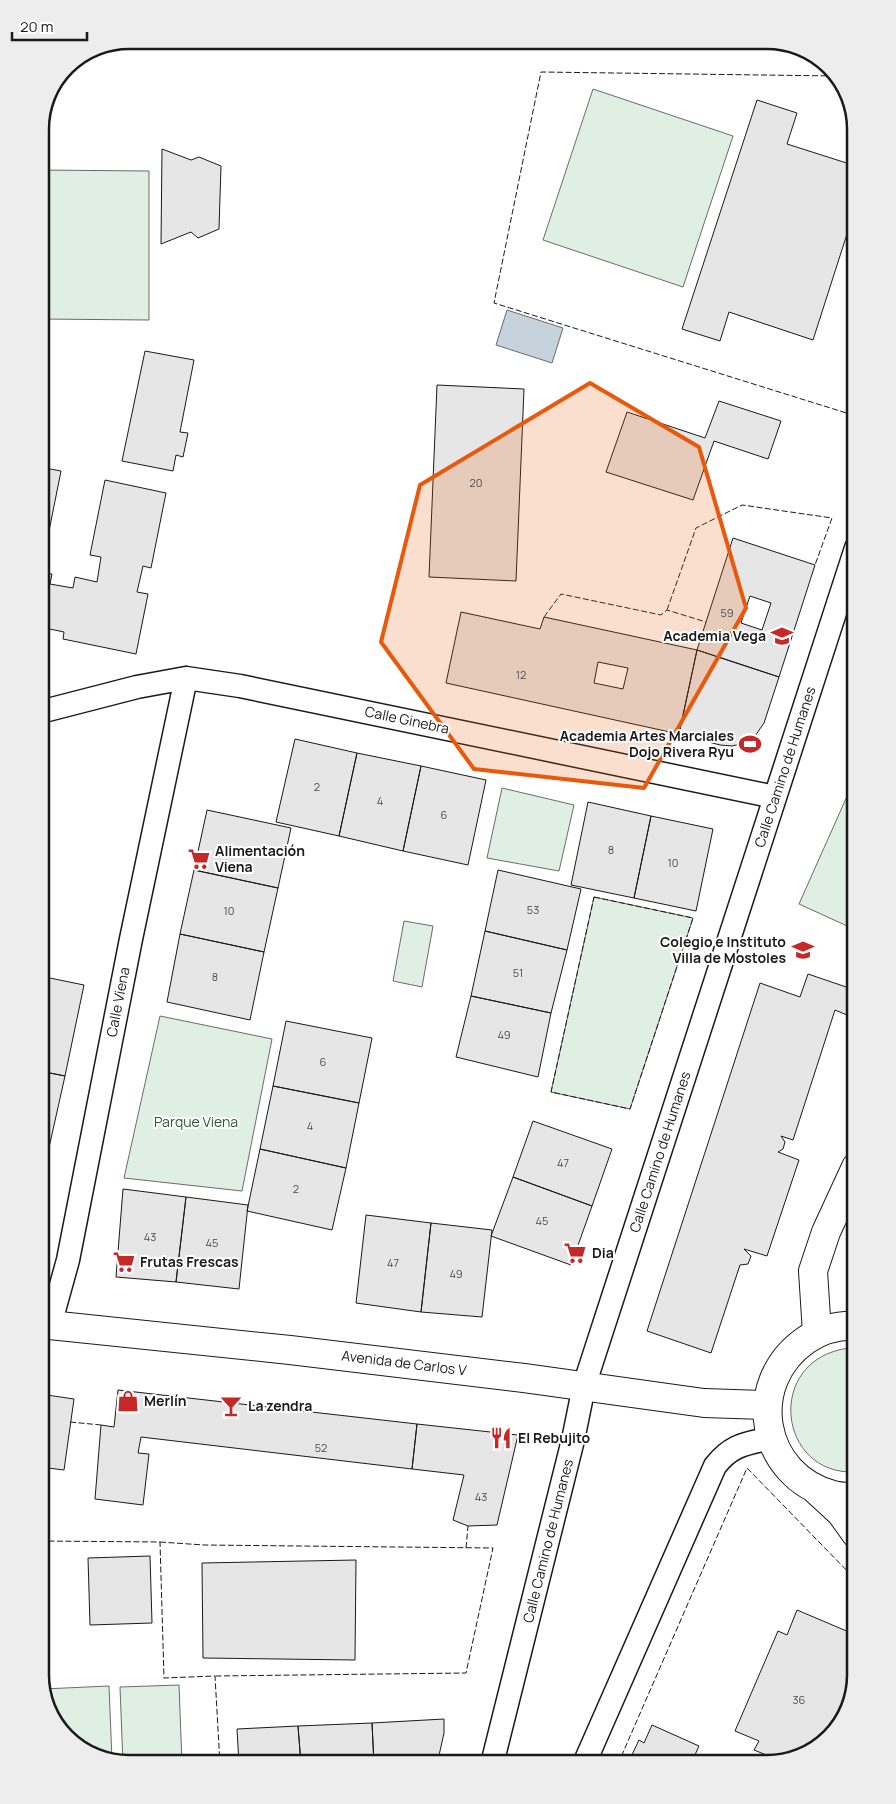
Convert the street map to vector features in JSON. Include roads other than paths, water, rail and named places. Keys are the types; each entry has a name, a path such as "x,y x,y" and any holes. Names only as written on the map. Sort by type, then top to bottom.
{"street":[{"name":"Calle Camino de Humanes","path":"494,1755 574,1440 584,1386 847,576"},
{"name":"Calle Ginebra","path":"49,710 137,687 186,678 240,686 775,797"},
{"name":"Calle Viena","path":"49,1314 68,1260 132,930 186,678"},
{"path":"817,1333 813,1271 826,1232 847,1186"},
{"name":"Avenida de Carlos V","path":"49,1325 290,1350 584,1386 704,1403 767,1405"},
{"path":"847,1326 817,1333 794,1348 780,1365 771,1384 767,1405 771,1438 781,1458 795,1475 813,1488 841,1513 847,1521"},
{"path":"588,1755 715,1466 725,1454 736,1447 771,1438"},
{"path":"813,1488 834,1496 847,1497"}],"place":[{"name":"Academia Vega","path":"782,636"},
{"name":"Academia Artes Marciales Dojo Rivera Ryu","path":"750,744"},
{"name":"Alimentación Viena","path":"199,859"},
{"name":"Colegio e Instituto Villa de Mostoles","path":"803,950"},
{"name":"Dia","path":"575,1253"},
{"name":"Frutas Frescas","path":"124,1262"},
{"name":"Merlín","path":"128,1401"},
{"name":"La zendra","path":"231,1406"},
{"name":"El Rebujito","path":"501,1438"}],"park label":[{"name":"Parque Viena","path":"196,1122"}]}
